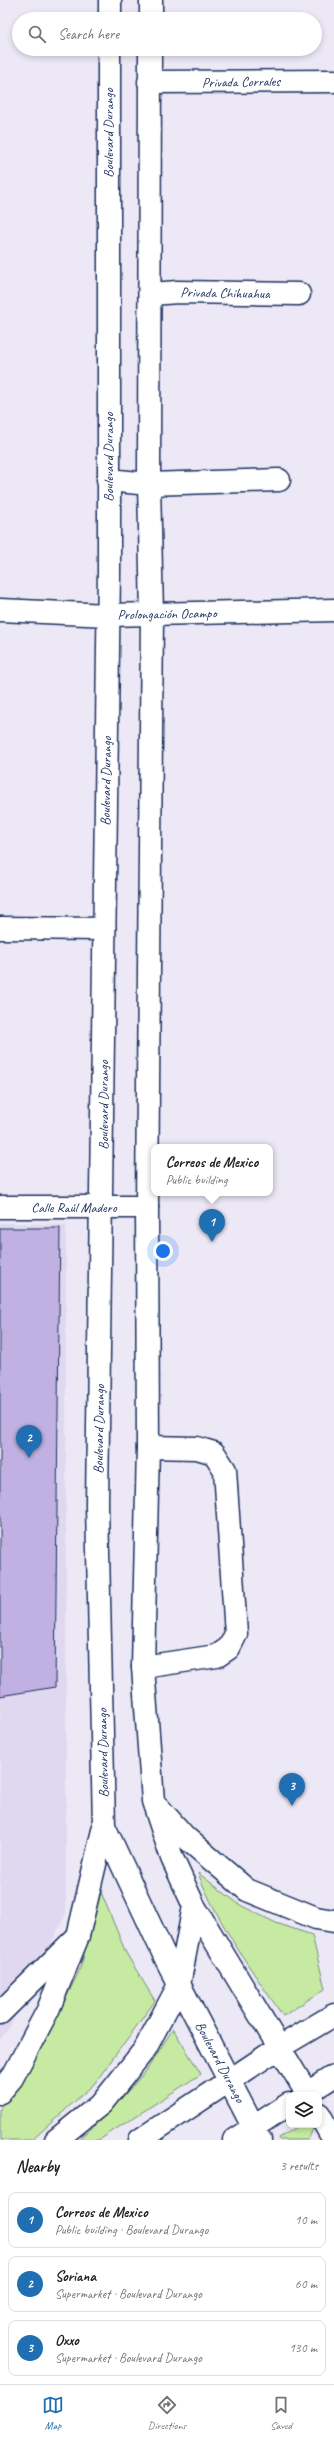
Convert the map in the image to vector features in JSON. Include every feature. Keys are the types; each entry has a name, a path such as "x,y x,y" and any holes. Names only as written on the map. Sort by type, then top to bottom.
{"main road":[{"path":"110,0 110,12"},
{"path":"151,0 151,12"},
{"name":"Boulevard Durango","path":"109,56 108,615 102,1207 97,1505 104,1826 179,1985 228,2081 257,2133"},
{"path":"150,56 151,294 149,484 152,614 147,1207 148,1447 143,1667 153,1801 172,1858 194,1906 280,2047 305,2092"},
{"name":"Privada Corrales","path":"149,82 334,81"},
{"name":"Privada Chihuahua","path":"151,294 178,292 299,294"},
{"path":"108,480 149,484 279,480"},
{"name":"Prolongación Ocampo","path":"0,610 108,615 334,610"},
{"path":"0,928 104,929"},
{"name":"Calle Raúl Madero","path":"0,1207 147,1207"},
{"path":"143,1667 217,1656 228,1648 236,1634 225,1470 214,1453 197,1448 148,1447"},
{"path":"153,1801 185,1837 247,1890 316,1918 334,1921"},
{"path":"0,2092 12,2078 48,2010 78,1936 104,1826"},
{"path":"56,2140 102,2103 145,2049 179,1985 194,1906"},
{"path":"0,2013 78,1936"},
{"path":"140,2140 280,2047 334,2015"},
{"path":"309,2092 334,2076"},
{"path":"234,2140 257,2133 286,2107"},
{"path":"322,2119 333,2139"}],"shaded area":[{"path":"0,1223 66,1225 66,1913 10,2027 0,2039"}],"green space":[{"path":"198,1873 240,1905 276,1923 312,1935 325,1989 283,2016 215,1911"},
{"path":"101,1892 126,1953 155,2001 94,2084 32,2140 0,2140 0,2108 41,2050 80,1969"},
{"path":"173,2029 201,2074 99,2140 79,2140 109,2112 146,2071"},
{"path":"295,2128 313,2129 308,2140 280,2140 279,2138"}],"building":[{"path":"0,1228 60,1228 55,1687 0,1696"}],"place":[{"name":"Correos de Mexico","path":"212,1242"},
{"name":"Soriana","path":"29,1458"},
{"name":"Oxxo","path":"292,1806"}]}
